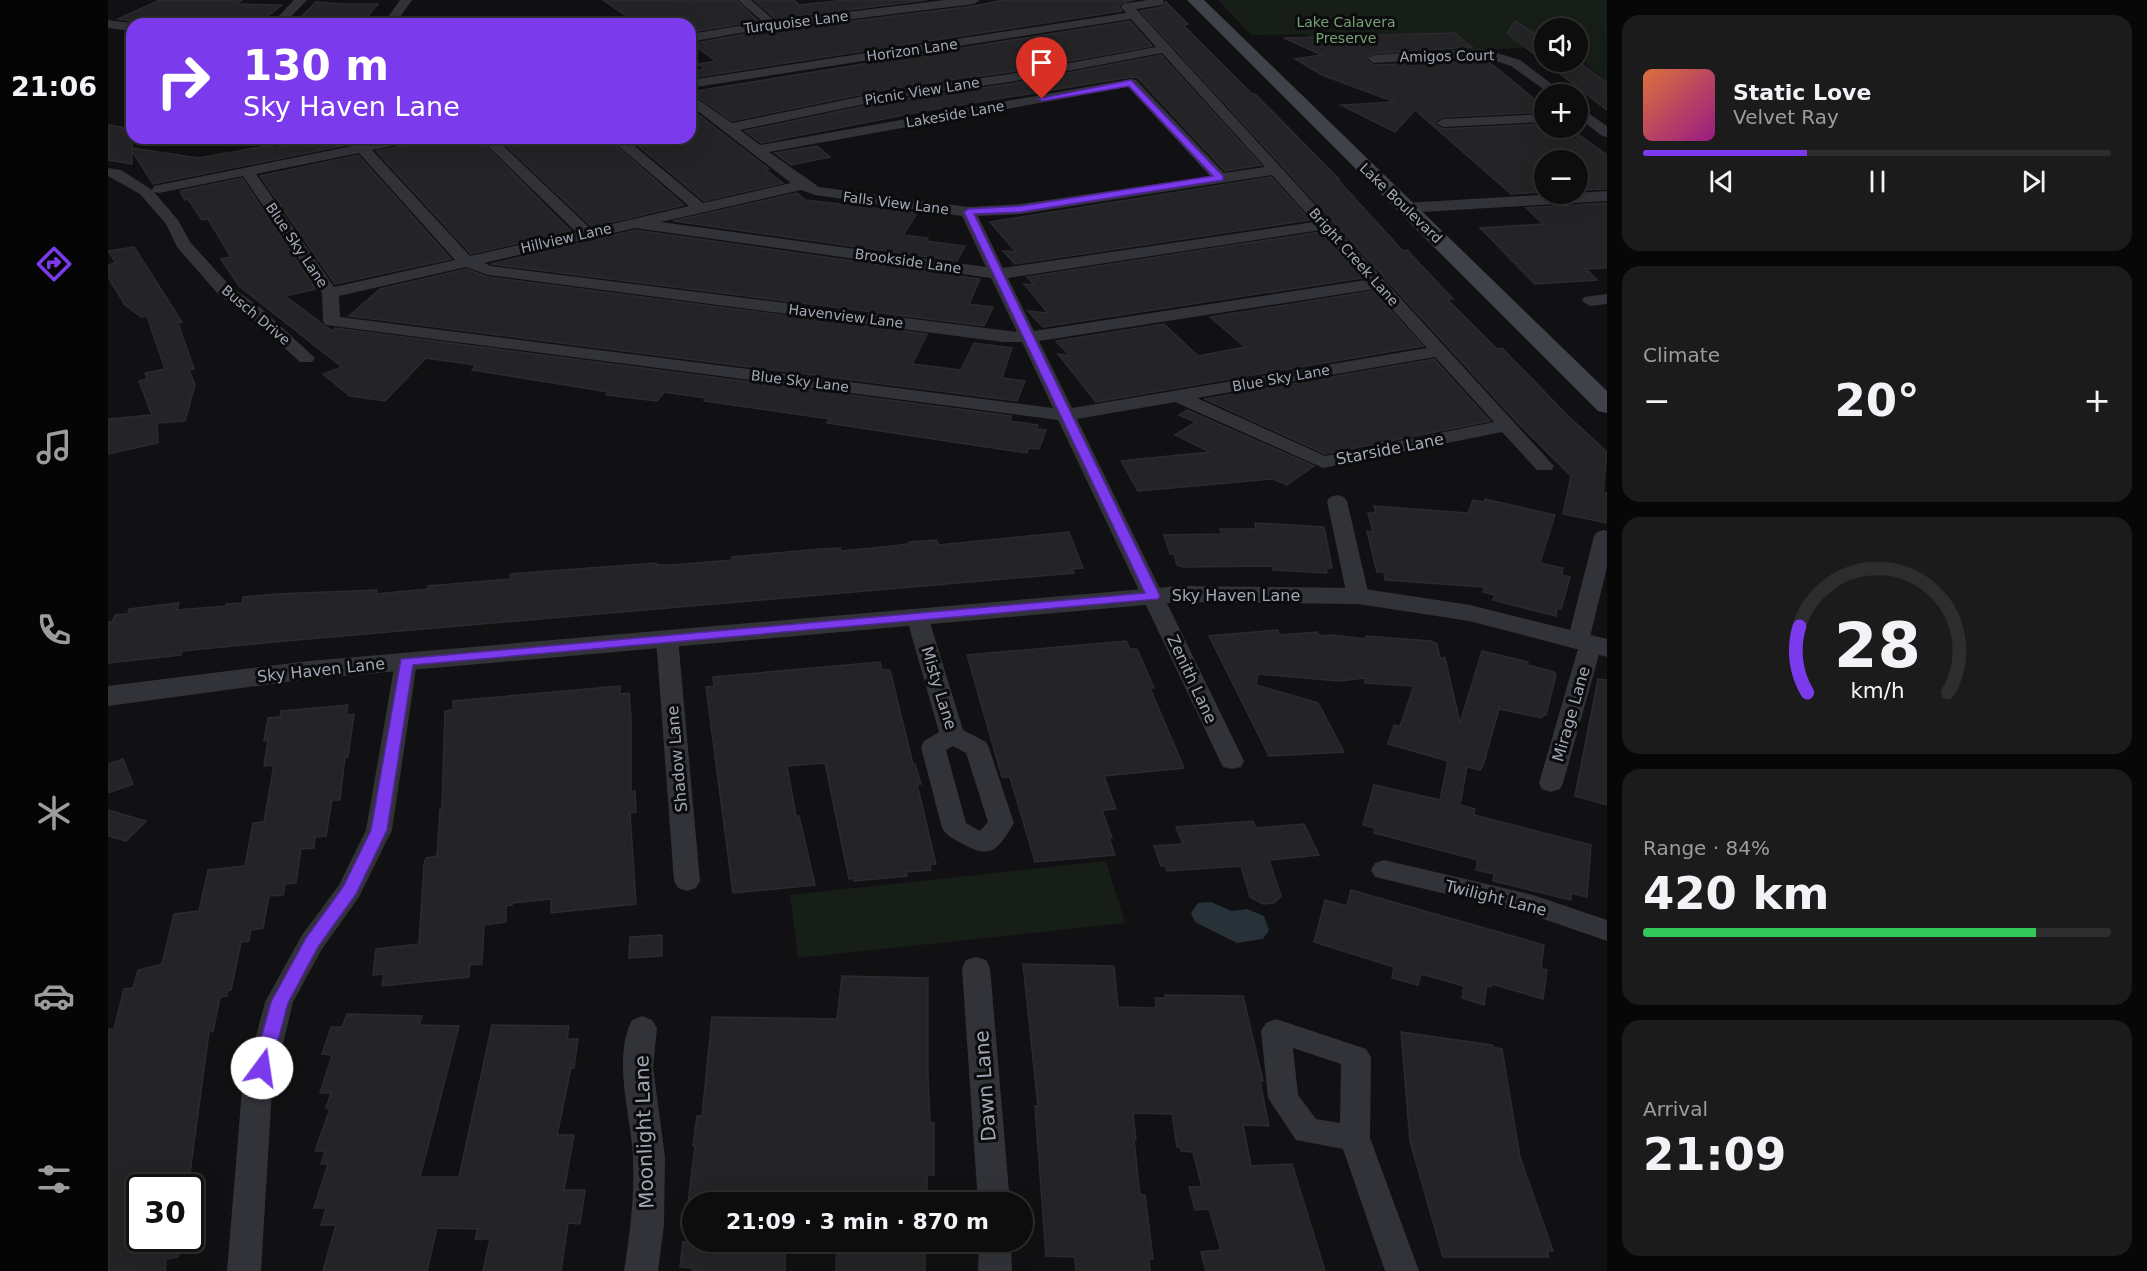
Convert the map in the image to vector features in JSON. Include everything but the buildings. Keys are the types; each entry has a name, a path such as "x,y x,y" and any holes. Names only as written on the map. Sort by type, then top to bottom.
{"main road":[{"name":"Lake Boulevard","path":"1195,0 1607,405"}],"street":[{"path":"283,18 301,0"},
{"path":"393,18 406,0"},
{"path":"744,0 773,25"},
{"name":"Turquoise Lane","path":"696,37 974,0"},
{"path":"1134,15 1127,8 1158,2"},
{"name":"Bright Creek Lane","path":"1134,15 1544,466"},
{"name":"Horizon Lane","path":"696,83 815,63 980,41 1134,15"},
{"path":"108,24 126,26"},
{"name":"Picnic View Lane","path":"730,128 893,94 1010,78 1165,49"},
{"name":"Amigos Court","path":"1374,59 1484,53 1502,55 1518,63 1545,84"},
{"name":"Lakeside Lane","path":"757,150 1131,83 1220,178"},
{"name":"Falls View Lane","path":"696,102 803,185 828,194 968,212 1021,209 1275,170"},
{"path":"1443,123 1534,119"},
{"path":"1588,120 1607,133"},
{"path":"159,189 382,144"},
{"path":"493,144 587,234"},
{"path":"623,144 700,208"},
{"name":"Havenview Lane","path":"362,148 465,261 488,270 1003,337 1029,337 1378,283"},
{"name":"Blue Sky Lane","path":"247,171 330,293 332,321 1065,415 1439,351"},
{"name":"Busch Drive","path":"108,172 116,173 145,191 173,223 183,244 225,291 255,312 306,358"},
{"name":"Hillview Lane","path":"330,293 803,185"},
{"path":"1405,208 1607,196"},
{"name":"Zenith Lane","path":"968,212 1232,761"},
{"name":"Brookside Lane","path":"633,223 999,274 1325,225"},
{"name":"Starside Lane","path":"1178,396 1323,462 1507,425"},
{"path":"1337,501 1358,596"},
{"name":"Mirage Lane","path":"1551,783 1592,645 1604,536"},
{"name":"Sky Haven Lane","path":"108,696 309,670 1179,594 1358,596 1470,613 1592,645"},
{"name":"Misty Lane","path":"917,616 952,735 977,748 1001,823 984,844 955,828 933,747 952,735"},
{"name":"Shadow Lane","path":"668,638 687,881"},
{"path":"244,1271 257,1090 279,1002 312,942 350,890 379,830 406,662"},
{"name":"Twilight Lane","path":"1384,870 1533,905 1607,931"},
{"name":"Dawn Lane","path":"976,968 993,1192"},
{"name":"Moonlight Lane","path":"641,1271 648,1225 649,1157 638,1067 642,1028"},
{"path":"1355,1137 1402,1271"},
{"path":"994,1252 995,1271"}],"green space":[{"name":"Lake Calavera Preserve","path":"1218,0 1607,0 1607,82 1588,66 1588,18 1534,18 1534,47 1333,61 1307,34 1251,35"},
{"path":"1106,861 1125,923 798,958 790,895"}],"shaded area":[{"path":"1211,902 1232,911 1247,909 1264,916 1269,930 1263,939 1237,943 1195,922 1191,913 1198,903"}],"route":[{"path":"262,1068 279,1002 312,942 350,890 379,830 406,662 1153,596 968,212 1021,209 1220,178 1131,83 1042,99"}]}
